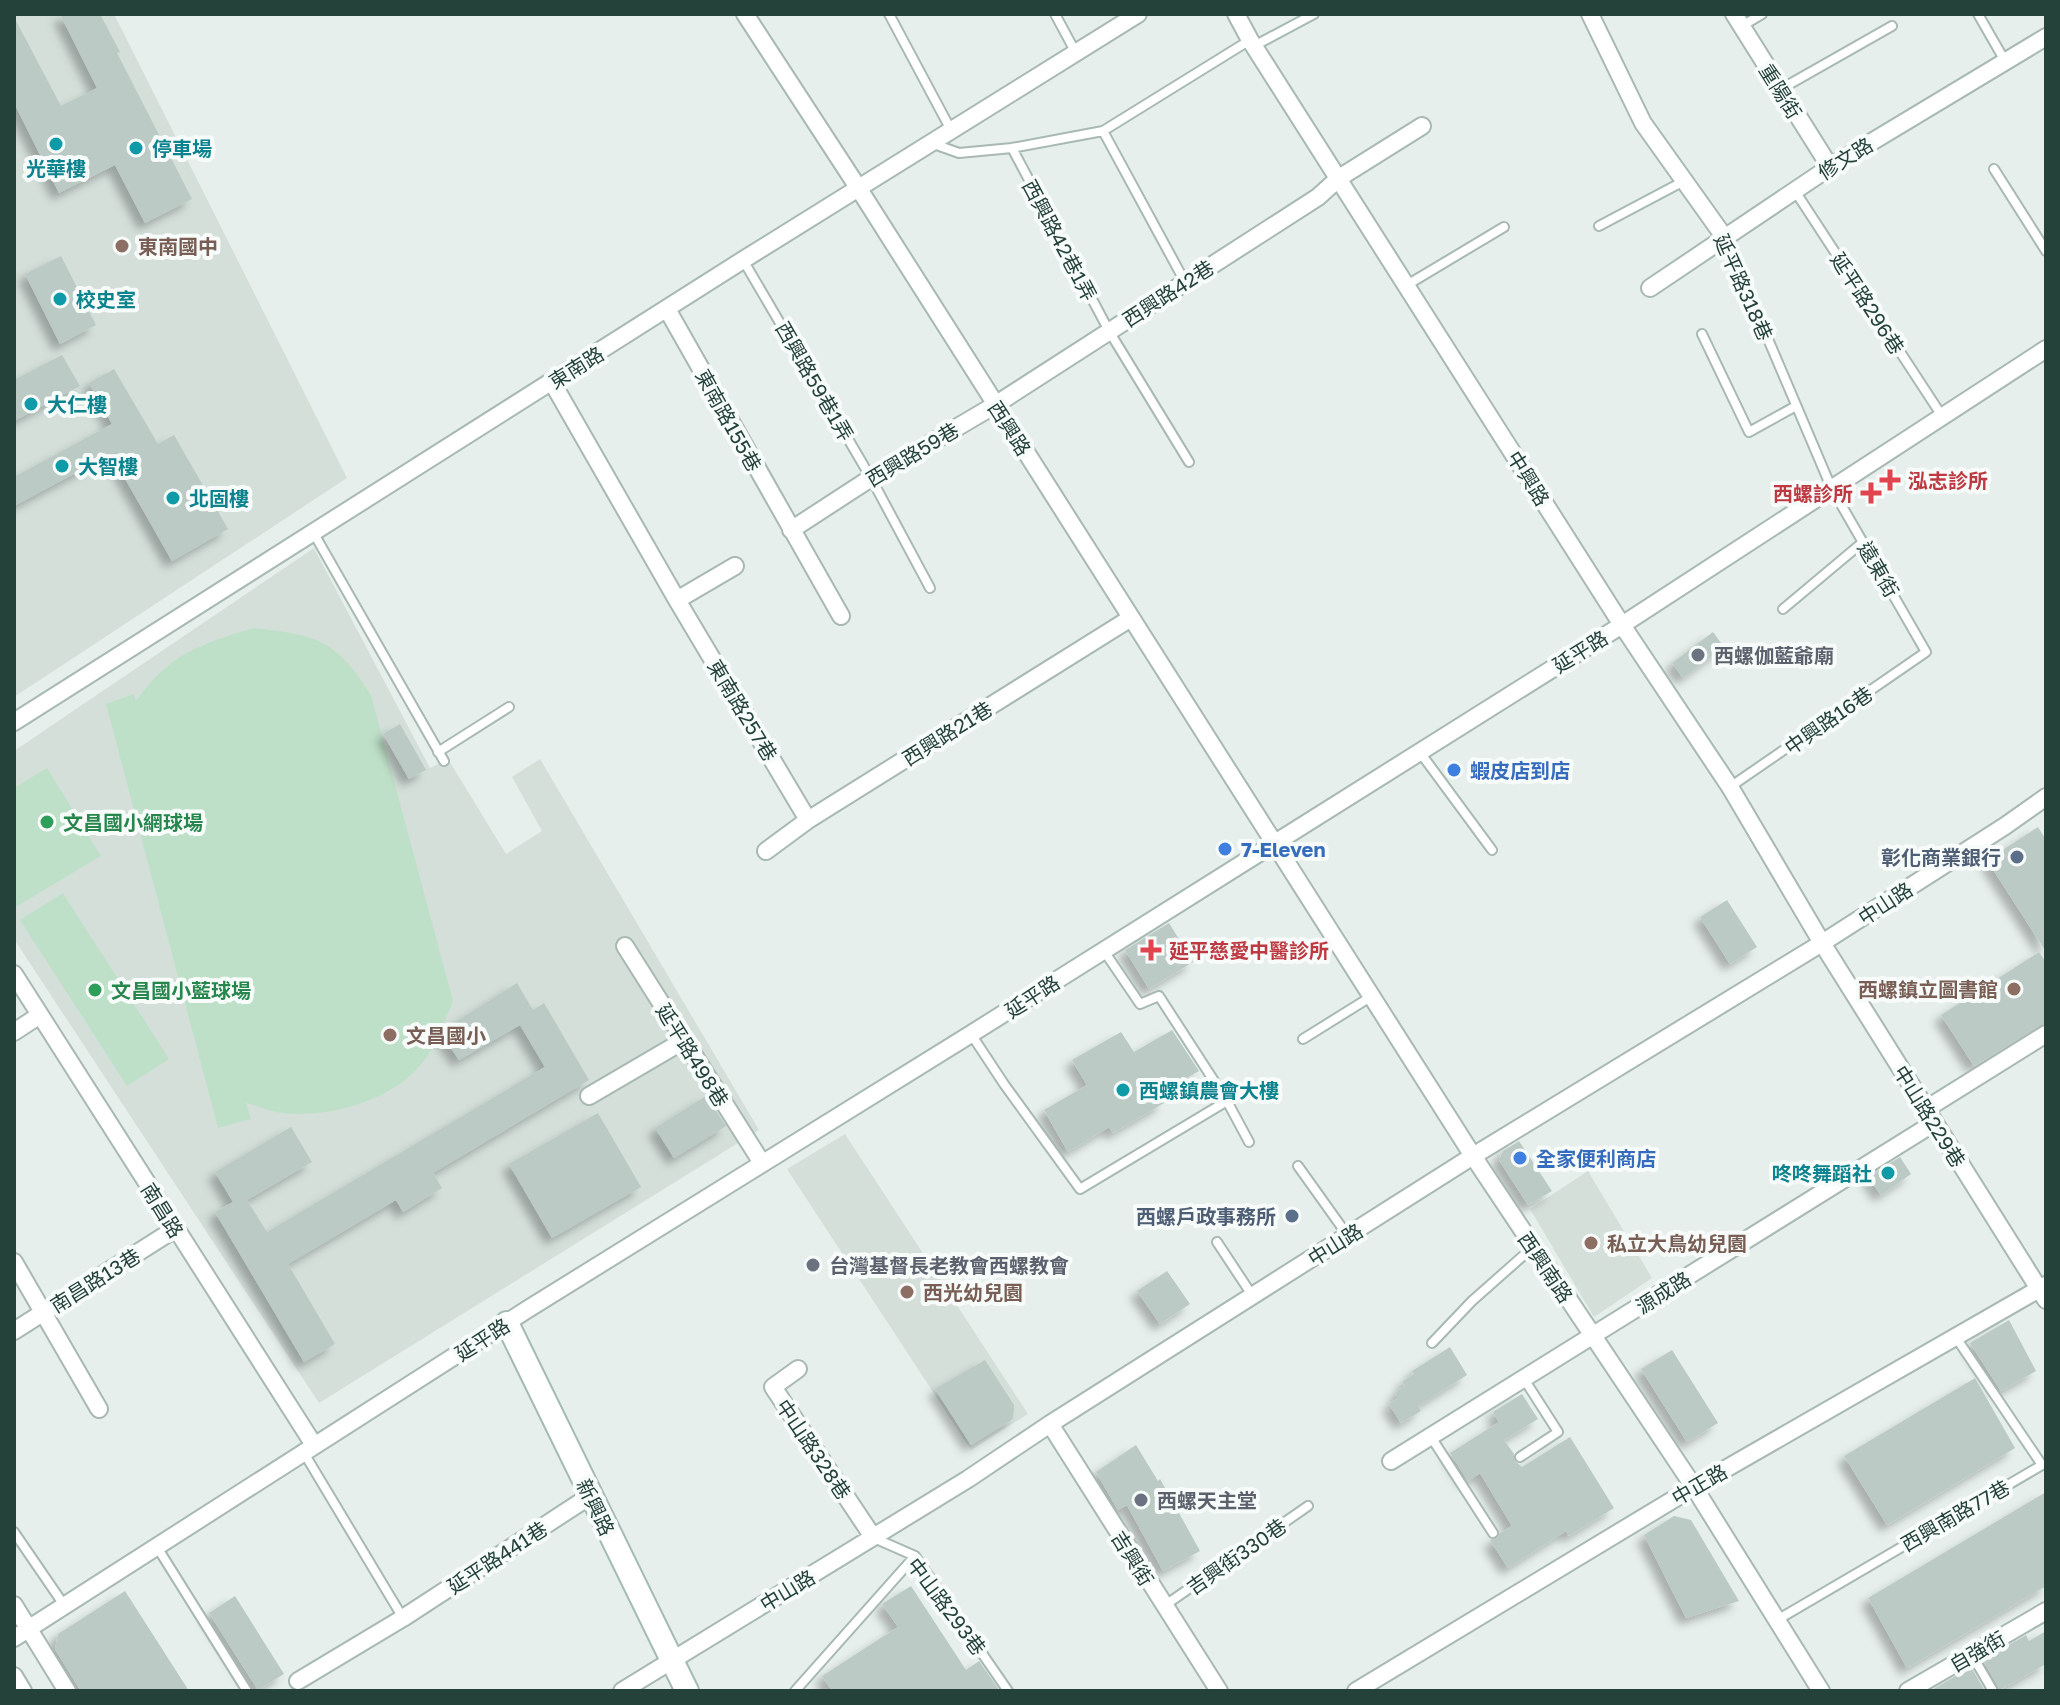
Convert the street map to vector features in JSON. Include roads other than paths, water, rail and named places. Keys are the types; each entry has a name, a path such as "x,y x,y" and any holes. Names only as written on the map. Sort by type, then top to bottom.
{"street":[{"name":"西興路","path":"745,14 1274,842"},
{"name":"東南路","path":"14,722 1138,14"},
{"name":"中興路","path":"1236,14 1622,625 1730,787 1822,943"},
{"name":"延平路318巷","path":"1592,15 1643,123 1725,238"},
{"name":"重陽街","path":"1737,20 1830,167"},
{"name":"修文路","path":"1650,288 1830,167 2046,37"},
{"name":"西興路42巷","path":"995,405 1318,197 1339,178 1422,126"},
{"name":"東南路155巷","path":"667,309 841,616"},
{"name":"延平路","path":"14,1638 507,1323 1622,625 2046,349"},
{"name":"東南路257巷","path":"552,382 808,820"},
{"name":"西興路59巷","path":"791,530 871,478 995,405"},
{"path":"677,600 735,566"},
{"name":"西興路21巷","path":"766,851 808,820 1131,618"},
{"name":"中山路","path":"622,1691 968,1479 1473,1156 1822,943 2046,797"},
{"name":"西興南路","path":"1274,842 1473,1156 1694,1487 1821,1691"},
{"name":"中山路229巷","path":"1822,943 2044,1291"},
{"name":"延平路498巷","path":"625,946 762,1163"},
{"name":"南昌路","path":"14,974 309,1449"},
{"path":"14,1032 40,1015"},
{"name":"源成路","path":"1391,1461 1593,1336 1930,1116 2046,1034"},
{"path":"589,1096 683,1041"},
{"name":"南昌路13巷","path":"14,1331 175,1229"},
{"path":"14,1262 99,1409"},
{"name":"中正路","path":"1356,1691 1694,1487 1955,1336 2044,1291"},
{"name":"新興路","path":"507,1323 687,1691"},
{"name":"中山路328巷","path":"798,1369 773,1387 873,1537"},
{"name":"吉興街","path":"1050,1424 1219,1691"},
{"name":"延平路441巷","path":"298,1681 403,1618 590,1496"},
{"path":"14,1605 67,1691"},
{"name":"自強街","path":"1908,1691 2046,1611"},
{"path":"14,1676 23,1691"}],"lane":[{"path":"889,14 951,130"},
{"path":"1055,14 1076,53"},
{"path":"931,143 959,153 1012,148 1103,131 1252,43 1314,14"},
{"path":"1737,20 1762,14"},
{"path":"1978,14 2005,61"},
{"path":"1781,90 1892,26"},
{"path":"1103,131 1185,282"},
{"name":"西興路42巷1弄","path":"1012,148 1109,331 1189,462"},
{"path":"1994,169 2046,251"},
{"path":"1599,226 1684,181"},
{"name":"延平路296巷","path":"1795,191 1942,416"},
{"path":"1407,285 1504,227"},
{"name":"延平路318巷","path":"1725,238 1831,487"},
{"name":"西興路59巷1弄","path":"743,260 871,478 930,588"},
{"path":"1702,334 1749,432 1796,406"},
{"name":"遠東街","path":"1831,487 1926,652"},
{"path":"313,531 444,761"},
{"path":"1783,609 1863,542"},
{"name":"中興路16巷","path":"1730,787 1926,652"},
{"path":"438,752 509,707"},
{"path":"1419,751 1492,850"},
{"path":"1104,950 1140,1004 1159,996 1227,1101 1249,1142"},
{"path":"1303,1039 1372,996"},
{"path":"971,1034 1080,1189 1227,1101"},
{"path":"1298,1166 1348,1236"},
{"path":"1217,1242 1253,1296"},
{"path":"1432,1343 1472,1301 1533,1247"},
{"name":"西興南路77巷","path":"1776,1620 2042,1465 1955,1336"},
{"path":"1520,1457 1558,1432 1524,1379"},
{"path":"1431,1437 1493,1533"},
{"path":"309,1449 403,1618"},
{"name":"吉興街330巷","path":"1163,1607 1308,1506"},
{"path":"14,1532 64,1606"},
{"name":"中山路293巷","path":"873,1537 915,1556 1008,1691"},
{"path":"157,1547 247,1691"},
{"path":"795,1691 915,1556"},
{"path":"1972,1655 1993,1691"}],"place":[{"name":"光華樓","path":"56,144"},
{"name":"停車場","path":"136,148"},
{"name":"東南國中","path":"122,246"},
{"name":"校史室","path":"60,299"},
{"name":"大仁樓","path":"31,404"},
{"name":"大智樓","path":"62,466"},
{"name":"泓志診所","path":"1890,480"},
{"name":"西螺診所","path":"1871,493"},
{"name":"北固樓","path":"173,498"},
{"name":"西螺伽藍爺廟","path":"1698,655"},
{"name":"蝦皮店到店","path":"1454,770"},
{"name":"文昌國小網球場","path":"47,822"},
{"name":"7-Eleven","path":"1225,849"},
{"name":"彰化商業銀行","path":"2017,857"},
{"name":"延平慈愛中醫診所","path":"1151,950"},
{"name":"西螺鎮立圖書館","path":"2014,989"},
{"name":"文昌國小藍球場","path":"95,990"},
{"name":"文昌國小","path":"390,1035"},
{"name":"西螺鎮農會大樓","path":"1123,1090"},
{"name":"全家便利商店","path":"1520,1158"},
{"name":"咚咚舞蹈社","path":"1888,1173"},
{"name":"西螺戶政事務所","path":"1292,1216"},
{"name":"私立大鳥幼兒園","path":"1591,1243"},
{"name":"台灣基督長老教會西螺教會","path":"813,1265"},
{"name":"西光幼兒園","path":"907,1292"},
{"name":"西螺天主堂","path":"1141,1500"}]}
